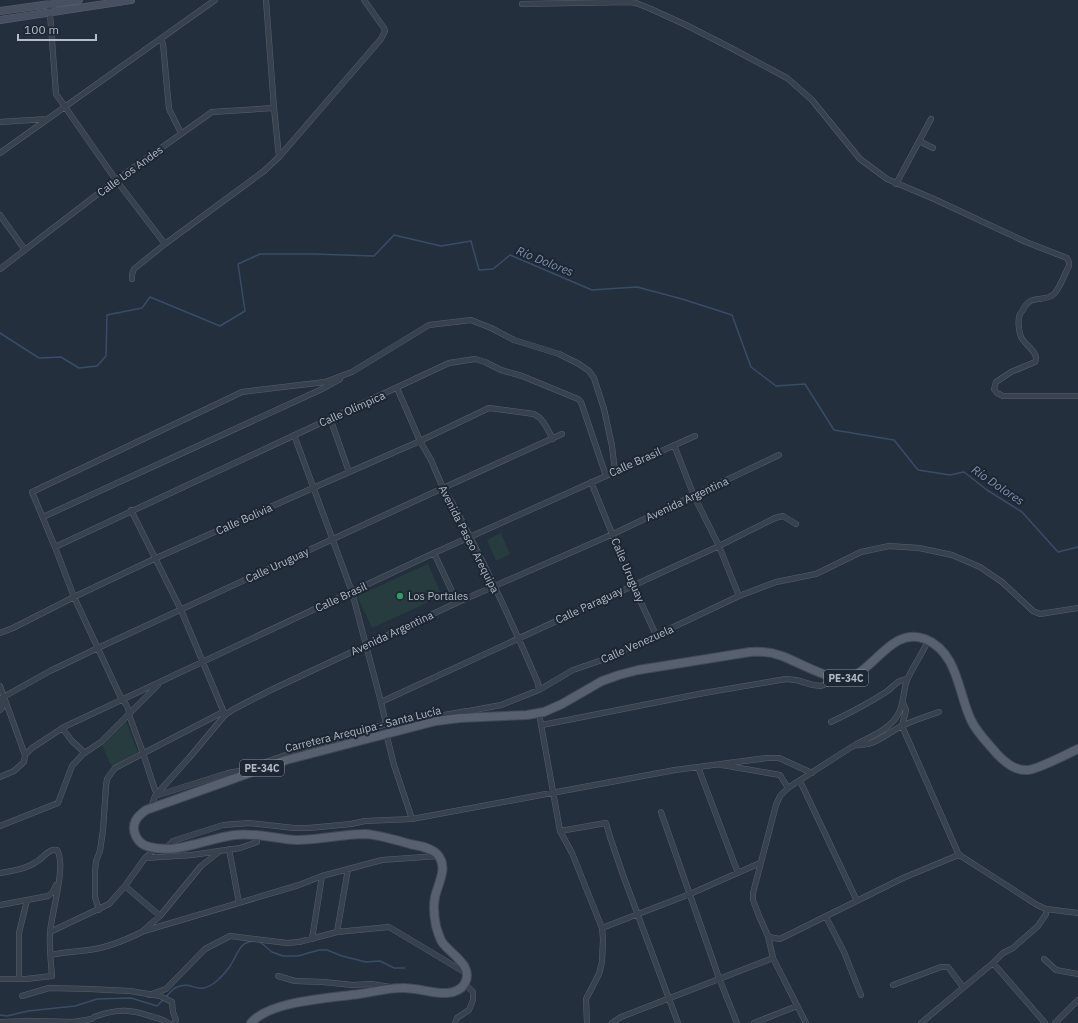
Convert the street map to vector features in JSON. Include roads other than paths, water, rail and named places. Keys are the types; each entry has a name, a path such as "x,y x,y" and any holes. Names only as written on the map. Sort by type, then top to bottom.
{"main road":[{"name":"PE-34C","path":"842,678 855,674 902,638 915,637 928,641 943,652 952,666 968,713 974,725 990,746 1011,766 1023,770 1032,770 1078,749"},
{"name":"Carretera Arequipa - Santa Lucía","path":"438,856 431,850 424,847 364,834 299,840 253,834 235,835 187,847 156,848 144,846 141,843 134,833 135,821 139,815 146,810 286,760 436,722 460,718 539,713 549,710 602,681 614,676 638,670 760,651 776,654 830,676 842,678"},
{"path":"251,1023 257,1016 297,1003 394,988 409,988 448,993 458,990 465,984 466,973 462,963 443,944 437,931 434,905 443,868 438,856"}],"street":[{"path":"0,11 49,2 79,0"},
{"path":"0,20 131,0"},
{"path":"0,153 215,0"},
{"path":"266,0 279,157"},
{"path":"132,279 134,269 165,244 264,171 279,157 381,39 385,31 384,28 364,0"},
{"path":"49,2 56,94 64,108 116,180 165,244"},
{"path":"522,4 629,2 651,9 731,48 787,78 812,100 860,159 878,174 896,184 934,199 1026,242 1067,258 1069,266 1055,293 1027,303 1024,306 1019,318 1021,338 1034,352 1036,356 1035,362 1003,376 996,382 994,389 997,394 1003,396 1078,396"},
{"path":"161,39 163,44 169,109 181,133"},
{"name":"Calle Los Andes","path":"0,269 116,180 212,112 274,108"},
{"path":"0,122 48,118"},
{"path":"896,184 931,118"},
{"path":"919,141 933,148"},
{"path":"0,215 25,250"},
{"path":"43,517 320,390 429,325 471,320 514,340 559,354 589,371 594,378 604,409 612,446 615,472"},
{"name":"Calle Olímpica","path":"55,546 449,363 475,360 485,362 501,370 522,376 551,389 574,396 581,402 606,476"},
{"path":"155,790 129,714 129,710 122,700 74,597 55,546 32,492 242,392 325,382 352,372"},
{"name":"Avenida Paseo Arequipa","path":"397,388 420,441 431,460 443,488 471,537 519,638 538,683 539,690"},
{"name":"Calle Bolivia","path":"0,633 33,619 74,597 154,559 420,441 489,408 534,414 544,421 553,439"},
{"path":"330,418 349,472"},
{"name":"Calle Uruguay","path":"2,697 98,648 562,434"},
{"path":"294,435 352,592 382,702 386,724"},
{"name":"Calle Brasil","path":"0,777 14,771 24,762 25,755 32,748 62,728 434,553 695,436"},
{"path":"674,445 694,496 719,546 740,596"},
{"name":"Avenida Argentina","path":"151,808 154,796 189,758 224,714 273,689 456,602 613,534 779,455"},
{"name":"Calle Uruguay","path":"591,482 633,585 656,635"},
{"path":"99,910 95,897 95,872 103,830 104,800 107,779 115,768 224,714 181,610 154,559 131,510"},
{"name":"Calle Paraguay","path":"382,702 719,546 780,516 783,516 796,524"},
{"name":"Calle Venezuela","path":"460,718 469,711 501,705 539,690 573,670 608,658 740,596 776,582 816,574 861,552 889,546 919,548 952,555 980,567 1002,582 1033,611 1040,614 1078,608"},
{"path":"434,553 456,602"},
{"path":"806,1023 773,958 768,936 753,900 753,893 760,863 776,805 780,796 788,788 886,728 898,716 903,703 907,679 928,641"},
{"path":"542,725 704,693 786,679 821,686 842,678"},
{"path":"831,722 888,691 897,682 907,679"},
{"path":"0,826 58,803 72,766 85,753 101,742 162,681"},
{"path":"0,686 2,697 2,708 0,710"},
{"path":"2,697 25,755"},
{"path":"903,703 906,710 902,726 958,853 1037,905 1046,909 1078,913"},
{"path":"154,796 228,773 240,771 311,746 386,724 428,714 469,711"},
{"path":"856,745 864,746 885,737 902,726 939,712"},
{"path":"539,713 560,831 572,853 602,928 602,962 599,974 586,999 587,1023"},
{"path":"62,728 72,741 85,753"},
{"path":"386,734 394,765 412,819"},
{"path":"166,848 173,841 223,825 249,823 302,828 351,824 365,821 412,819 647,775 716,764 767,758 779,758 812,773"},
{"path":"716,764 780,775 788,788"},
{"path":"698,767 738,873"},
{"path":"800,781 857,901"},
{"path":"660,812 736,1023"},
{"path":"560,831 606,823 614,849 678,1023"},
{"path":"145,858 192,855 240,848 257,842"},
{"path":"50,932 109,904 125,886 145,858 156,848"},
{"path":"229,849 239,903"},
{"path":"0,873 18,870 36,863 51,850 57,850 60,856 57,897 50,932 52,976 0,979"},
{"path":"144,931 160,916 201,866 220,851"},
{"path":"51,955 61,952 88,950 103,947 144,931 299,886 322,876 382,860 438,856"},
{"path":"768,936 780,939 929,867 950,858 961,856"},
{"path":"602,928 690,894 760,863"},
{"path":"337,932 348,869"},
{"path":"312,939 322,876"},
{"path":"0,905 48,896 53,892 58,879"},
{"path":"125,886 160,916"},
{"path":"19,979 19,934 27,900"},
{"path":"921,1023 1003,953 1013,948 1038,926 1046,914 1046,909"},
{"path":"826,917 844,952 861,995"},
{"path":"149,995 166,989 205,949 230,936 287,943 299,942 337,932 389,927 466,973"},
{"path":"612,1023 621,1017 773,958"},
{"path":"1044,959 1056,970 1078,974"},
{"path":"993,963 1045,1023"},
{"path":"893,985 941,967 948,966 963,987"},
{"path":"278,976 295,981 353,985 371,984 394,988"},
{"path":"455,1023 457,1018 469,1010 474,1000 473,992 465,984"},
{"path":"22,996 49,988 130,991 165,998 172,1002 176,1020 174,1023"},
{"path":"1055,1023 1078,1000"},
{"path":"754,1023 797,1006"},
{"path":"0,1023 73,1022 92,1019 112,1011 132,1011 155,1017 168,1023"}],"waterway":[{"name":"Río Dolores","path":"0,333 39,358 61,357 79,368 97,366 106,356 107,315 142,308 150,297 220,326 245,311 238,264 260,254 374,256 394,235 441,246 471,241 479,270 493,269 510,255 592,290 637,287 682,299 732,315 751,367 776,386 805,384 834,430 894,440 918,470 950,475 964,472 987,490 1022,512 1058,552 1078,547"},
{"path":"166,997 177,987 183,985 201,988 211,985 227,970 241,946 254,941"},
{"path":"260,942 272,952 283,956 298,956 319,950 327,950 342,956 366,962 380,961 394,968 405,968"},
{"path":"0,1015 7,1016 28,1011 75,1006 97,999 131,998 157,1006 163,1000"}],"place":[{"name":"Los Portales","path":"400,596"}]}
